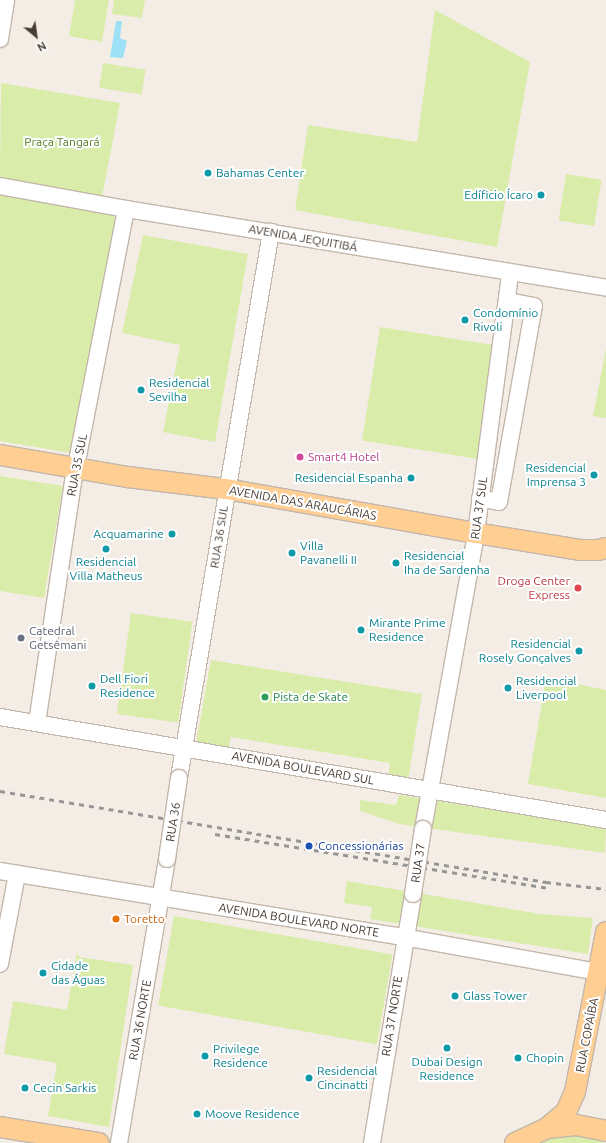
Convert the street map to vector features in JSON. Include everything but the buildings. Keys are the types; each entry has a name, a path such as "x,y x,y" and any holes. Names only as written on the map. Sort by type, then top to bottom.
{"main road":[{"name":"AVENIDA DAS ARAUCÁRIAS","path":"0,455 77,467 128,477 226,489 580,550 598,550 606,548"},
{"name":"RUA COPAÍBA","path":"547,1128 566,1112 575,1092 606,932"},
{"path":"515,1143 547,1128 576,1125 606,1131"},
{"path":"0,1127 99,1143"}],"street":[{"path":"0,39 6,0"},
{"name":"AVENIDA JEQUITIBÁ","path":"0,186 126,209 606,288"},
{"name":"RUA 35 SUL","path":"37,723 77,467 126,209"},
{"name":"RUA 36 SUL","path":"184,747 270,232"},
{"name":"RUA 37 SUL","path":"429,789 476,533 508,302 510,273"},
{"path":"480,498 499,502 534,306 508,302"},
{"name":"AVENIDA BOULEVARD SUL","path":"0,717 184,747 606,820"},
{"name":"RUA 36","path":"161,897 184,747"},
{"name":"RUA 37","path":"405,937 429,789"},
{"name":"AVENIDA BOULEVARD NORTE","path":"0,870 405,937 598,972"},
{"path":"0,964 17,874"},
{"name":"RUA 36 NORTE","path":"119,1143 161,897"},
{"name":"RUA 37 NORTE","path":"372,1143 405,937"}],"green space":[{"path":"75,0 109,0 102,42 69,36"},
{"path":"114,0 145,0 142,18 112,14"},
{"path":"435,10 530,62 497,247 295,210 308,125 417,142"},
{"path":"103,63 145,70 142,94 99,88"},
{"name":"Praça Tangará","path":"1,83 120,103 102,197 0,180"},
{"path":"566,174 602,180 594,226 559,220"},
{"path":"0,195 119,216 77,454 0,441"},
{"path":"143,235 248,254 215,442 163,432 180,345 122,333"},
{"path":"380,327 497,345 479,459 362,441"},
{"path":"606,349 606,418 593,416"},
{"path":"0,476 63,486 44,598 0,591"},
{"path":"131,613 192,622 178,723 117,714"},
{"path":"211,660 422,694 408,780 388,776 390,763 231,737 228,749 196,743"},
{"path":"546,678 606,690 606,798 528,784"},
{"path":"399,795 606,828 605,853 399,824 360,811 360,800 396,805"},
{"path":"347,881 540,914 593,918 588,954 370,919 372,907 344,903"},
{"path":"174,916 393,955 377,1044 158,1006"},
{"path":"77,952 79,957 133,965 109,1127 48,1116 57,1063 4,1054 13,1001 67,1010"},
{"path":"573,1136 599,1140 605,1143 539,1143 547,1139"}],"water":[{"path":"116,21 122,21 120,38 127,41 123,58 110,57"}],"railway":[{"path":"0,791 546,882 606,889"},
{"path":"215,834 549,888"}],"place":[{"name":"Bahamas Center","path":"208,173"},
{"name":"Edíficio Ícaro","path":"541,195"},
{"name":"Condomínio Rivoli","path":"465,320"},
{"name":"Residencial Sevilha","path":"141,390"},
{"name":"Smart4 Hotel","path":"300,457"},
{"name":"Residencial Imprensa 3","path":"594,475"},
{"name":"Residencial Espanha","path":"411,478"},
{"name":"Acquamarine","path":"172,534"},
{"name":"Residencial Villa Matheus","path":"106,549"},
{"name":"Villa Pavanelli II","path":"292,553"},
{"name":"Residencial Iha de Sardenha","path":"396,563"},
{"name":"Droga Center Express","path":"578,588"},
{"name":"Mirante Prime Residence","path":"361,630"},
{"name":"Catedral Getsêmani","path":"21,638"},
{"name":"Residencial Rosely Gonçalves","path":"579,651"},
{"name":"Dell Fiori Residence","path":"92,686"},
{"name":"Residencial Liverpool","path":"508,688"},
{"name":"Pista de Skate","path":"265,697"},
{"name":"Concessionárias","path":"309,846"},
{"name":"Toretto","path":"116,919"},
{"name":"Cidade das Águas","path":"43,973"},
{"name":"Glass Tower","path":"455,996"},
{"name":"Dubai Design Residence","path":"447,1048"},
{"name":"Privilege Residence","path":"205,1056"},
{"name":"Chopin","path":"518,1058"},
{"name":"Residencial Cincinatti","path":"309,1078"},
{"name":"Cecin Sarkis","path":"25,1088"},
{"name":"Moove Residence","path":"197,1114"}]}
